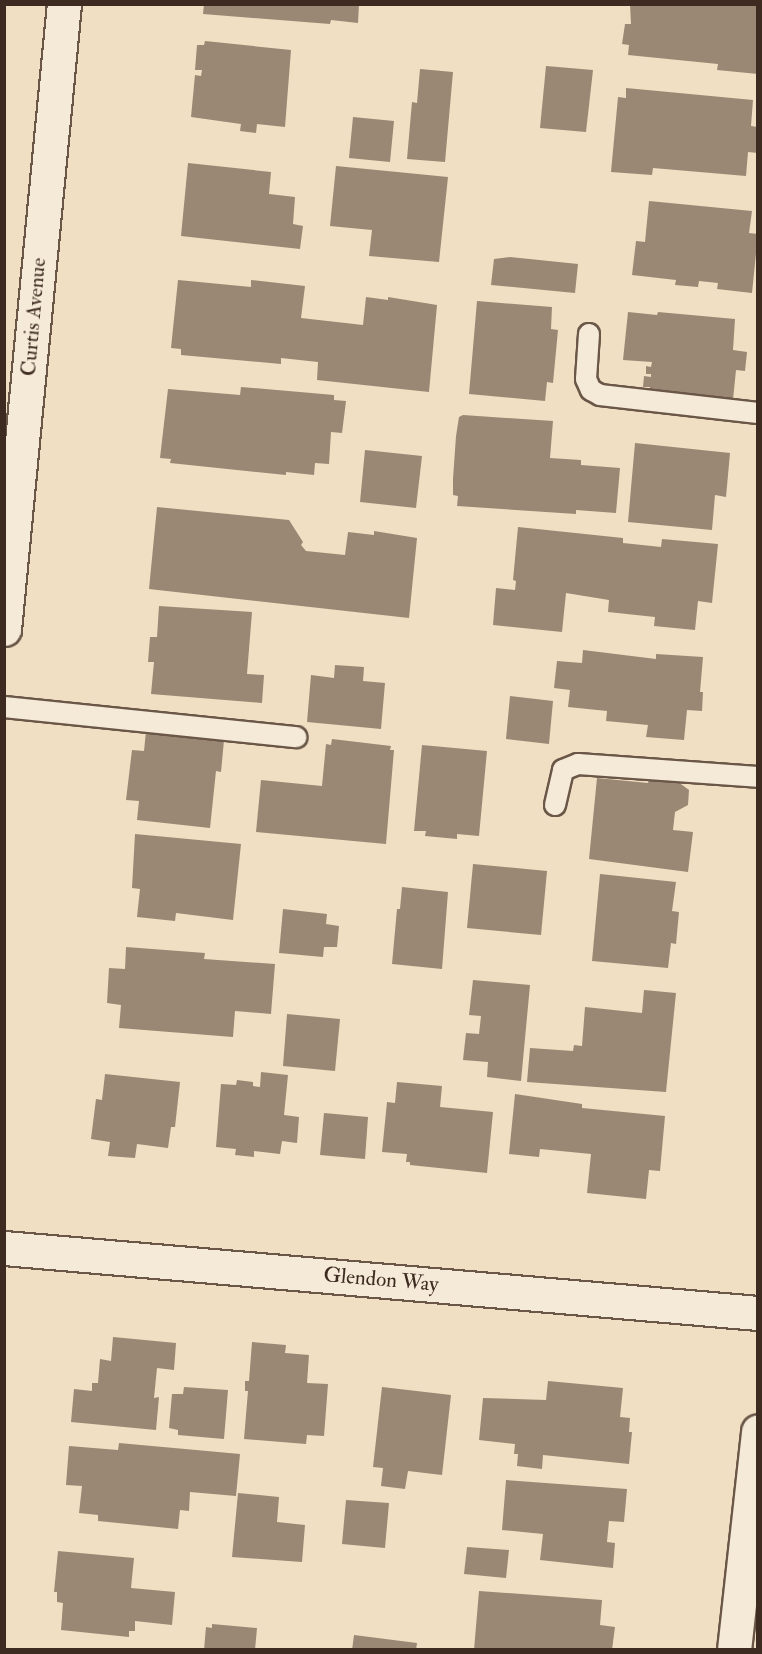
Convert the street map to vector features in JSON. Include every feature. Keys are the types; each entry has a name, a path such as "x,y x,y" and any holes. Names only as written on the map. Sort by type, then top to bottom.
{"street":[{"name":"Curtis Avenue","path":"4,629 64,4"},
{"name":"Glendon Way","path":"4,1248 758,1312"},
{"path":"734,1650 758,1431"}],"lane":[{"path":"589,334 586,379 591,390 600,395 758,413"},
{"path":"4,707 296,737"},
{"path":"555,805 563,770 578,764 758,777"}],"building":[{"path":"204,4 359,4 358,23 331,20 330,24 203,14"},
{"path":"630,4 758,4 758,74 717,70 718,64 628,55 629,45 622,44 625,24 631,24"},
{"path":"205,41 291,50 285,127 257,124 256,133 240,131 241,124 191,117 195,75 201,76 202,70 195,70 197,45 204,45"},
{"path":"546,66 593,70 586,132 540,128"},
{"path":"420,69 453,72 445,162 407,159 412,102 417,103"},
{"path":"626,88 753,100 751,126 758,127 758,153 748,152 746,176 653,168 652,175 611,172 618,97 626,98"},
{"path":"353,117 394,121 390,162 349,158"},
{"path":"188,163 271,172 269,194 295,197 293,224 303,226 300,249 181,236"},
{"path":"336,166 448,177 439,262 369,256 372,230 330,226"},
{"path":"649,201 752,211 749,233 758,234 752,293 717,289 718,283 699,281 698,287 675,285 676,280 632,275 636,241 645,242"},
{"path":"510,257 578,264 575,293 491,285 494,259"},
{"path":"178,280 251,287 251,280 305,286 301,318 363,325 366,297 388,300 388,297 437,305 429,392 317,380 318,362 281,358 281,364 181,355 181,349 171,348"},
{"path":"477,301 552,307 551,329 558,330 553,383 547,382 545,401 469,394"},
{"path":"628,312 657,315 658,312 735,319 733,350 747,352 745,371 736,370 733,400 650,392 650,387 643,387 644,376 651,377 651,374 646,374 646,366 651,367 652,362 623,360"},
{"path":"241,387 334,395 334,400 346,401 342,433 331,432 329,464 315,463 314,475 286,472 286,475 170,463 171,459 160,458 168,389 240,395"},
{"path":"463,415 553,421 550,458 581,460 581,465 620,468 616,513 576,510 576,514 457,506 458,496 453,495 453,479 456,436 459,417"},
{"path":"635,443 730,453 726,497 715,495 712,530 628,522"},
{"path":"365,450 422,456 416,508 360,502"},
{"path":"157,507 289,520 306,551 345,555 348,532 374,535 374,531 417,538 409,618 149,589"},
{"path":"518,527 623,538 623,543 661,547 662,539 718,544 712,603 698,601 695,630 654,626 655,617 608,612 609,600 566,593 562,632 493,625 496,588 515,590 516,581 513,580"},
{"path":"159,606 252,612 247,674 264,675 262,703 151,694 154,662 148,662 150,637 157,637"},
{"path":"583,650 656,659 656,654 703,657 700,692 703,692 702,711 687,710 684,740 646,737 648,725 606,721 607,711 568,707 570,690 554,688 557,661 582,663"},
{"path":"335,665 364,667 363,681 385,683 381,729 307,722 311,675 334,678"},
{"path":"510,696 553,701 549,744 506,739"},
{"path":"146,731 224,740 221,772 216,771 210,828 137,820 139,801 126,800 132,750 144,751"},
{"path":"332,739 391,746 390,750 394,750 386,844 256,832 261,780 322,786 326,744 331,745"},
{"path":"422,745 487,751 479,836 457,834 457,839 425,836 426,831 414,831"},
{"path":"597,778 648,783 649,779 678,782 689,790 688,805 675,812 673,830 693,832 688,872 589,859"},
{"path":"135,834 241,844 233,920 176,913 175,921 137,917 140,889 132,888"},
{"path":"473,864 547,871 541,935 467,928"},
{"path":"600,874 676,882 672,911 679,912 676,944 671,943 668,968 592,961"},
{"path":"402,887 448,892 442,969 392,964 397,909 400,909"},
{"path":"283,909 327,914 326,924 339,926 337,947 324,947 323,957 279,953"},
{"path":"126,947 205,953 204,959 275,964 271,1014 235,1011 233,1037 119,1028 121,1005 107,1003 109,968 125,969"},
{"path":"473,980 530,985 521,1081 487,1077 488,1062 463,1060 466,1033 479,1034 481,1016 469,1015"},
{"path":"644,990 676,993 666,1092 527,1082 530,1048 573,1051 574,1045 582,1046 585,1007 642,1013"},
{"path":"287,1014 340,1019 335,1071 283,1066"},
{"path":"261,1072 288,1075 284,1115 299,1117 297,1143 282,1141 280,1154 254,1151 254,1157 235,1155 236,1149 216,1147 221,1084 236,1085 237,1080 253,1082 253,1086 260,1087"},
{"path":"105,1074 180,1082 175,1127 171,1127 168,1148 137,1144 135,1158 108,1156 110,1142 91,1139 96,1099 102,1100"},
{"path":"397,1082 442,1086 440,1107 493,1112 487,1173 410,1165 410,1162 406,1162 407,1154 382,1152 387,1102 395,1103"},
{"path":"515,1094 582,1104 582,1108 665,1116 660,1171 649,1170 646,1199 587,1193 591,1154 540,1149 539,1157 509,1154"},
{"path":"324,1113 368,1117 365,1159 320,1155"},
{"path":"113,1337 176,1343 174,1370 157,1368 154,1398 159,1397 156,1430 71,1422 74,1389 92,1391 92,1383 98,1383 100,1359 111,1361"},
{"path":"252,1342 286,1345 285,1353 309,1355 307,1383 328,1384 324,1436 307,1435 306,1444 244,1439 248,1391 245,1391 245,1381 249,1381"},
{"path":"548,1381 623,1388 620,1417 630,1418 629,1432 632,1432 629,1464 543,1455 542,1469 517,1466 518,1454 514,1454 515,1444 479,1440 483,1398 546,1400"},
{"path":"184,1387 228,1390 224,1439 178,1435 178,1430 169,1428 172,1394 183,1394"},
{"path":"382,1387 451,1395 442,1475 408,1471 405,1489 381,1486 383,1468 373,1467"},
{"path":"119,1443 240,1454 236,1496 190,1492 189,1511 180,1510 178,1529 98,1521 98,1515 79,1513 82,1486 66,1485 69,1446 118,1450"},
{"path":"506,1480 627,1489 624,1522 609,1521 607,1542 615,1543 613,1568 540,1560 543,1534 502,1530"},
{"path":"238,1493 279,1497 277,1522 305,1525 302,1562 232,1557"},
{"path":"346,1500 389,1503 385,1548 342,1544"},
{"path":"467,1547 509,1550 506,1578 464,1574"},
{"path":"58,1551 134,1558 131,1588 175,1592 172,1625 135,1621 135,1631 129,1631 129,1637 61,1630 63,1603 57,1602 57,1592 54,1592"},
{"path":"479,1591 602,1600 600,1625 615,1627 612,1650 474,1650"},
{"path":"212,1624 257,1628 255,1650 204,1650 206,1627 212,1628"},
{"path":"354,1635 417,1643 416,1650 352,1650"}]}
